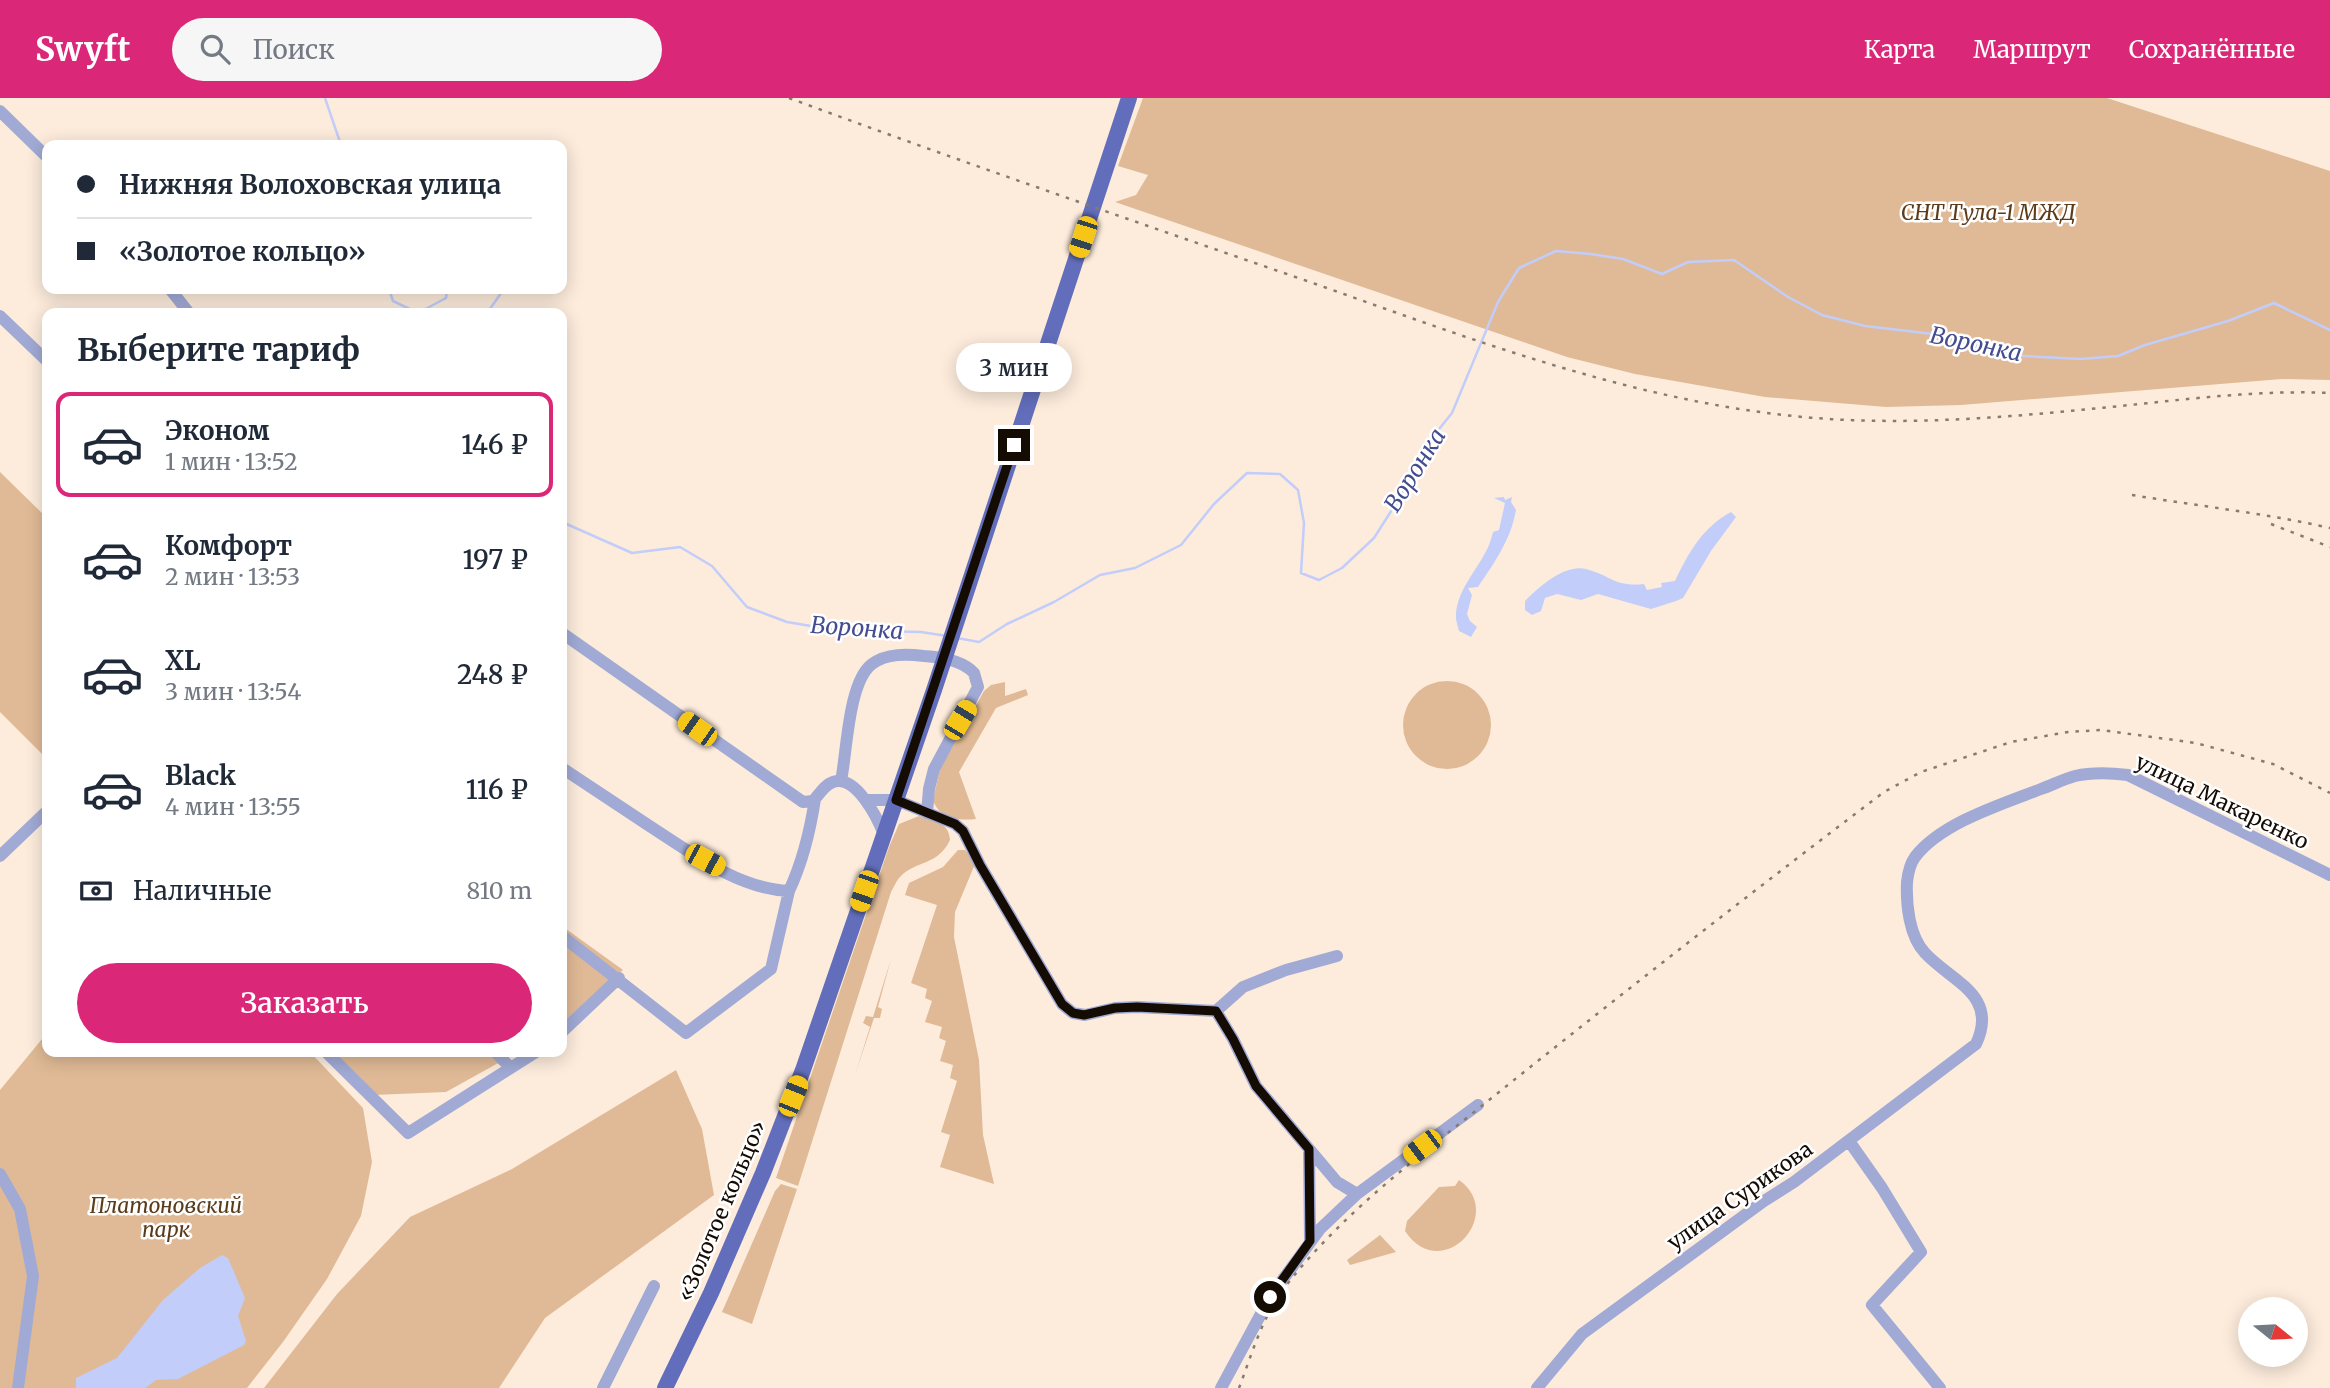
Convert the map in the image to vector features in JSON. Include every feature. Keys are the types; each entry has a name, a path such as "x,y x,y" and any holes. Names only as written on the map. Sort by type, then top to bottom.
{"main road":[{"name":"«Золотое кольцо»","path":"665,1388 711,1293 803,1070 934,690 1129,98"}],"street":[{"path":"0,111 42,152"},
{"path":"174,294 185,308"},
{"path":"0,316 42,356"},
{"path":"567,637 801,800 807,803 815,799 828,785 841,781"},
{"path":"841,781 854,698 867,668 885,657 903,655 928,656 958,663 974,673 978,687 934,769 927,813"},
{"path":"567,771 688,851 741,880 772,891 789,891"},
{"name":"улица Макаренко","path":"1976,1044 1983,1021 1980,1009 1961,982 1924,952 1914,934 1907,901 1907,885 1910,867 1916,856 1945,832 1985,811 2073,777 2095,774 2128,775 2330,875"},
{"path":"841,781 866,800 878,817 884,835"},
{"path":"567,940 686,1033 771,969 789,891 803,857 815,799"},
{"path":"866,800 896,800 955,824 963,831 980,865 1062,1004 1067,1009 1084,1015 1115,1008 1137,1007 1216,1011 1243,988 1286,970 1337,956"},
{"path":"0,856 42,816"},
{"path":"567,1027 619,978"},
{"path":"1216,1011 1256,1086 1337,1182 1357,1194"},
{"name":"улица Сурикова","path":"1537,1388 1582,1334 1610,1312 1849,1141 1976,1044"},
{"path":"331,1057 408,1133 510,1066 516,1066 529,1057"},
{"path":"500,1057 510,1066"},
{"path":"1221,1388 1270,1297 1326,1223 1357,1194 1478,1105"},
{"path":"1849,1141 1882,1188 1921,1252 1872,1305 1940,1388"},
{"path":"1309,1149 1310,1241"},
{"path":"0,1174 20,1209 33,1276 18,1388"},
{"path":"603,1388 654,1286"}],"green space":[{"name":"СНТ Тула-1 МЖД","path":"1143,98 2107,98 2330,171 2330,380 2282,379 1961,405 1886,407 1765,397 1635,374 1567,357 1115,202 1136,195 1148,175 1118,166"},
{"path":"0,472 42,513 42,754 0,712"},
{"path":"1447,681 1464,685 1478,694 1487,708 1491,725 1487,742 1478,756 1464,765 1447,769 1430,765 1416,756 1407,742 1403,725 1407,708 1416,694 1430,685"},
{"path":"1005,682 1005,696 1026,689 1028,695 996,708 959,772 976,819 963,820 945,815 933,800 940,769 984,691 991,685"},
{"path":"919,816 944,826 950,840 933,859 900,877 891,892 798,1186 776,1178 889,847 899,824"},
{"path":"958,850 965,850 975,864 955,912 954,937 979,1060 983,1135 994,1184 940,1167 950,1135 941,1132 957,1081 950,1078 953,1065 940,1061 946,1041 939,1038 942,1027 925,1022 932,1001 925,998 927,989 911,983 937,905 905,895 909,883 943,867"},
{"path":"567,930 623,970 567,1023"},
{"path":"891,959 878,1007 882,1009 880,1018 874,1018 855,1075 870,1027 863,1023 866,1016 873,1017"},
{"name":"Платоновский парк","path":"42,1039 42,1057 315,1057 363,1108 372,1162 361,1216 327,1279 247,1388 0,1388 0,1090"},
{"path":"338,1057 509,1057 446,1092 374,1095"},
{"path":"676,1070 702,1129 714,1195 545,1318 499,1388 264,1388 337,1294 410,1217 512,1169"},
{"path":"1459,1180 1472,1194 1476,1210 1473,1226 1464,1239 1451,1248 1436,1251 1420,1246 1405,1231 1407,1221 1439,1187 1455,1186"},
{"path":"781,1184 797,1189 752,1324 722,1312 775,1191"},
{"path":"1380,1235 1396,1252 1350,1265 1347,1260"}],"water":[{"path":"1504,497 1505,500 1512,497 1511,502 1516,510 1514,521 1502,550 1478,587 1468,588 1472,595 1467,614 1477,627 1471,637 1459,631 1457,605 1488,548 1493,532 1499,530 1505,503 1494,498"},
{"path":"1731,512 1736,517 1711,551 1683,598 1651,609 1598,594 1581,600 1557,594 1545,598 1541,611 1532,615 1525,610 1525,601 1537,589 1561,573 1578,568 1626,584 1644,584 1647,590 1662,587 1661,583 1675,581 1704,533"},
{"path":"222,1255 228,1258 245,1298 238,1316 246,1341 244,1345 178,1379 156,1380 145,1388 76,1388 76,1378 117,1358 163,1300 200,1268"}],"waterway":[{"name":"Воронка","path":"325,98 339,140"},
{"name":"Воронка","path":"957,638 979,642 1007,624 1054,602 1100,575 1135,568 1181,545 1214,504 1247,473 1280,474 1298,490 1304,523 1301,573 1319,580 1342,568 1374,538 1402,494 1423,449 1452,413 1498,302 1519,268 1556,251 1623,259 1662,274 1688,262 1734,260 1788,297 1822,315 1865,326 1950,336 1983,348 2023,356 2081,359 2118,356 2145,345 2228,321 2274,303 2330,330"},
{"name":"Воронка","path":"391,294 393,301 408,308"},
{"name":"Воронка","path":"427,308 446,298 446,294"},
{"name":"Воронка","path":"491,308 500,294"},
{"name":"Воронка","path":"567,524 632,553 680,547 712,566 747,607 787,622 835,630 921,632 947,636"}],"railway":[{"path":"789,98 1049,192 1492,346 1614,382 1676,397 1803,417 1885,421 2008,416 2205,397 2330,393"},
{"path":"2132,495 2330,528"},
{"path":"2271,524 2330,547"},
{"path":"1239,1388 1258,1336 1285,1287 1361,1206 1598,1013 1884,792 1921,772 2011,742 2068,732 2101,730 2196,743 2273,764 2330,793"}],"route":[{"path":"1014,445 896,800 955,824 961,829 1062,1004 1073,1013 1084,1015 1115,1008 1137,1007 1216,1011 1256,1086 1309,1149 1310,1241 1270,1297"}]}
